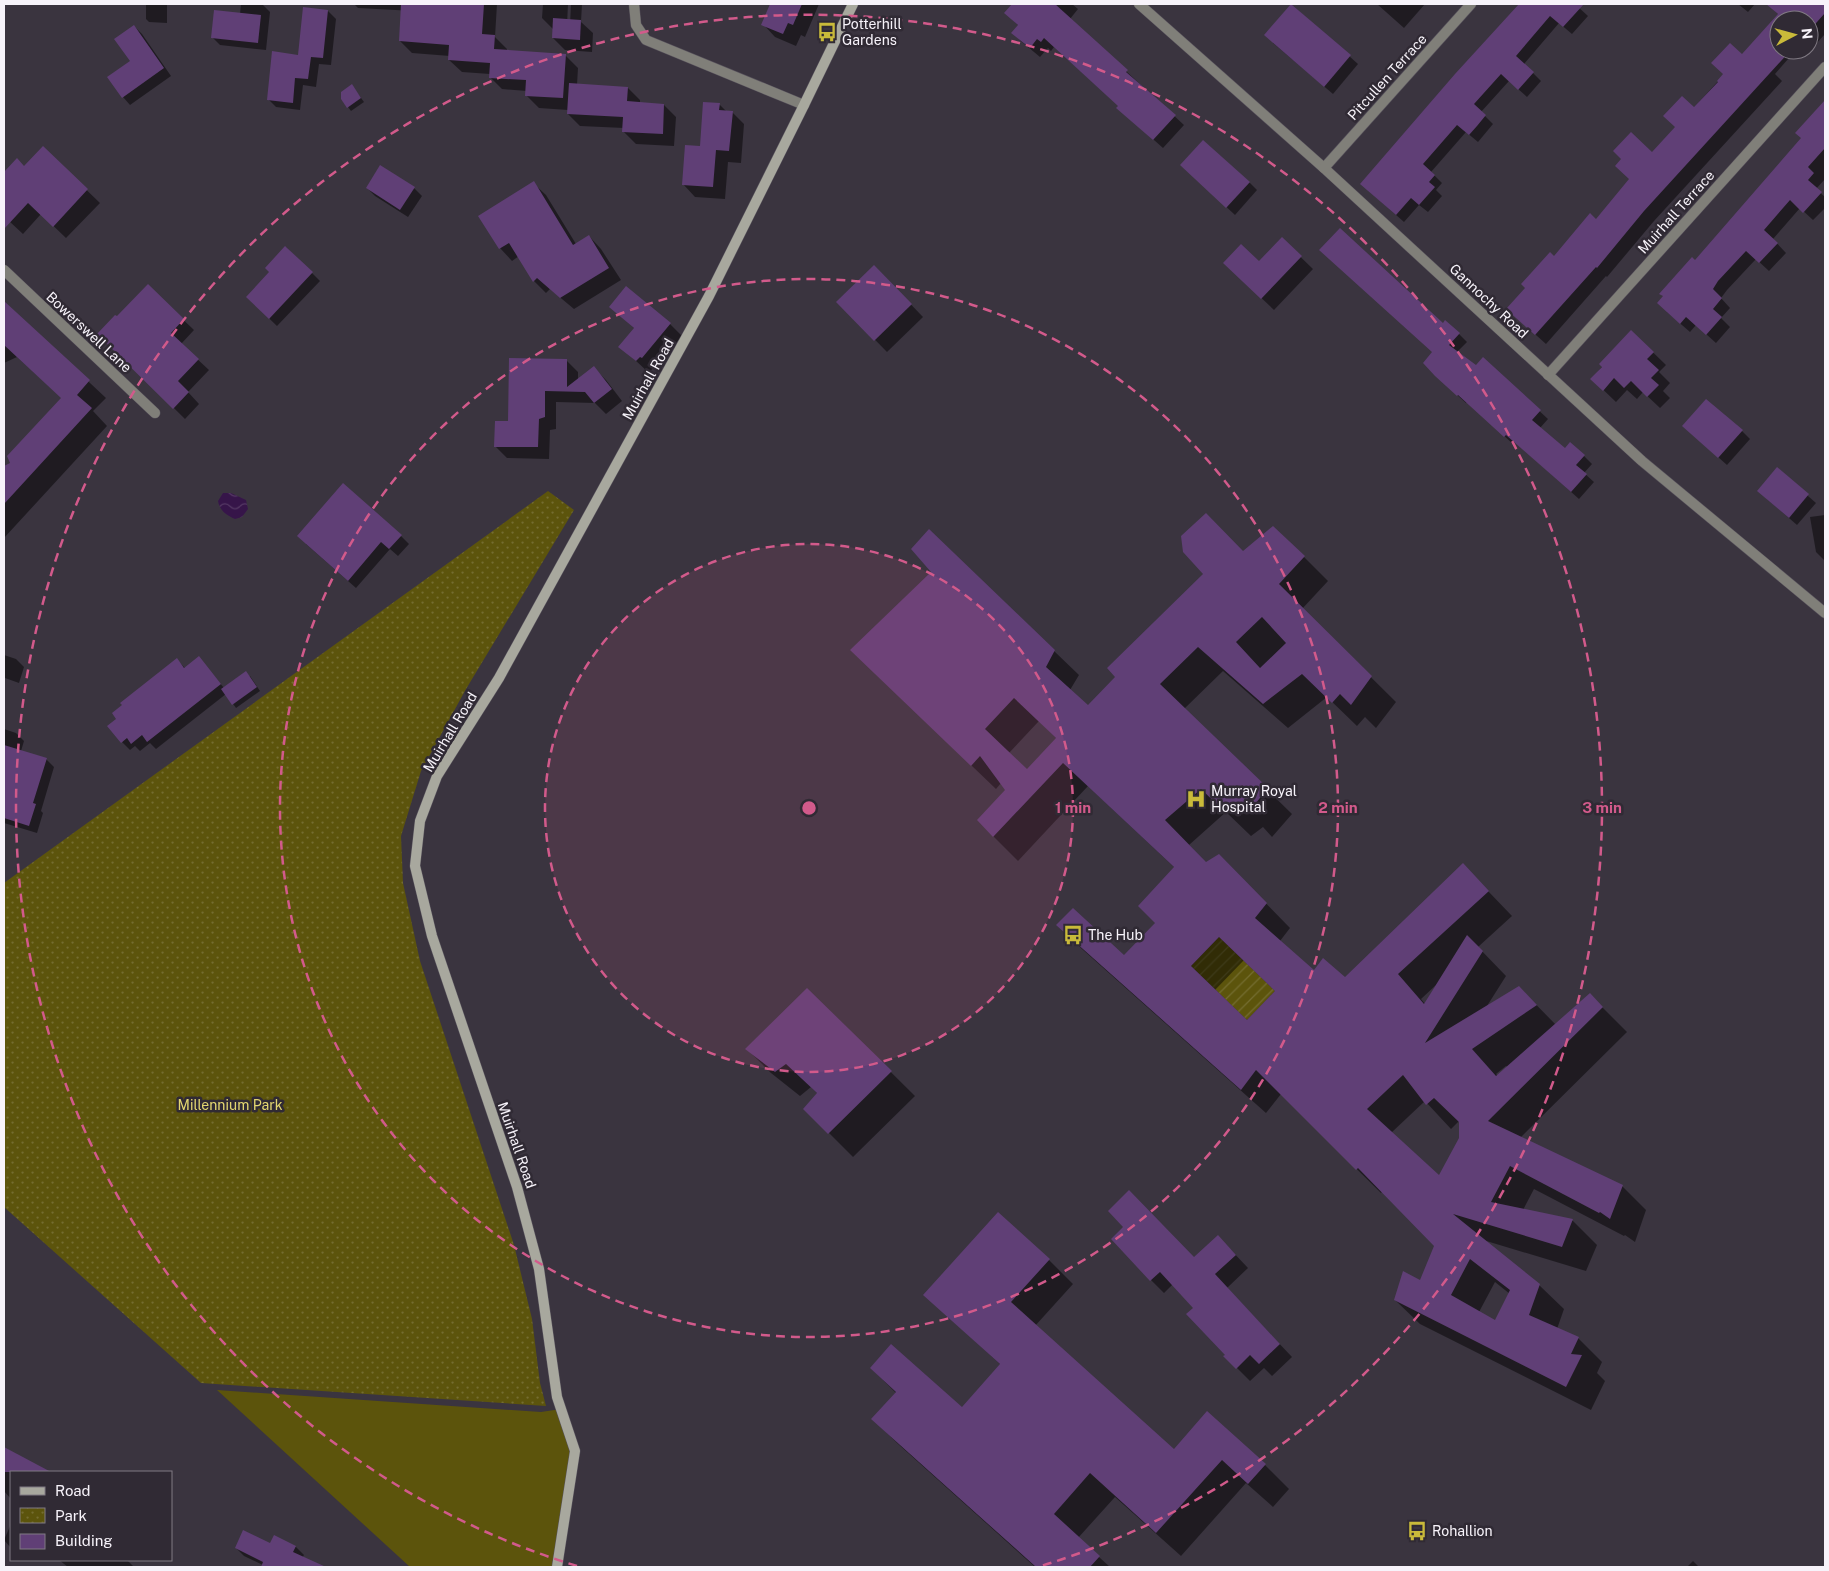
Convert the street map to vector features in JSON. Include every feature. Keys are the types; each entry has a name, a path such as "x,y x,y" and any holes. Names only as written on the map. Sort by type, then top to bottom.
{"street":[{"path":"634,4 636,25 646,40 804,105"},
{"name":"Muirhall Road","path":"557,1567 575,1451 557,1398 539,1269 517,1187 432,936 415,866 420,821 437,776 499,678 709,296 853,4"},
{"name":"Gannochy Road","path":"1139,4 1324,168 1642,461 1825,613"},
{"name":"Pitcullen Terrace","path":"1324,168 1471,4"},
{"name":"Muirhall Terrace","path":"1548,375 1825,67"},
{"name":"Bowerswell Lane","path":"4,270 155,413"}],"green space":[{"name":"Millennium Park","path":"548,491 574,510 466,689 421,771 401,836 403,883 420,961 514,1245 532,1319 540,1383 546,1406 201,1383 4,1207 4,883"},
{"path":"1219,937 1275,991 1247,1020 1191,966"},
{"path":"217,1390 541,1412 561,1409 575,1451 557,1567 410,1567"}],"water":[{"path":"223,493 231,493 246,500 248,509 242,517 235,519 222,510 218,501"}],"building":[{"path":"401,4 484,4 482,34 495,35 494,49 566,54 563,98 525,96 526,80 489,78 490,63 448,60 449,45 399,41"},
{"path":"770,4 802,4 793,25 788,23 783,34 761,25"},
{"path":"1012,4 1055,4 1128,70 1126,72 1176,115 1153,140 1116,108 1118,106 1044,38 1041,42 1037,39 1030,48 1011,33 1018,25 1004,13"},
{"path":"1291,4 1351,55 1324,87 1264,35"},
{"path":"1519,4 1584,4 1563,27 1550,16 1516,56 1534,72 1518,90 1501,74 1474,104 1486,115 1477,126 1469,135 1457,125 1423,164 1435,175 1429,182 1435,187 1419,205 1411,198 1396,215 1360,184 1455,74"},
{"path":"1766,4 1825,4 1825,13 1819,20 1819,10 1773,10"},
{"path":"303,7 328,10 323,58 311,57 308,79 295,78 293,103 267,100 272,51 298,55"},
{"path":"214,10 261,15 258,43 211,38"},
{"path":"553,18 581,20 580,40 552,38"},
{"path":"1769,24 1769,60 1782,60 1644,211 1597,268 1535,335 1506,309 1525,288 1521,284 1550,252 1554,256 1590,213 1596,219 1629,179 1615,166 1621,159 1613,151 1631,132 1652,152 1675,127 1663,116 1682,96 1694,107 1718,82 1723,74 1711,63 1730,43 1742,54"},
{"path":"134,25 164,68 122,98 107,77 130,61 114,39"},
{"path":"569,83 628,87 627,101 664,104 663,134 622,132 623,117 567,114"},
{"path":"352,84 361,98 347,108 341,99 341,92"},
{"path":"1825,100 1825,148 1808,167 1814,173 1808,180 1822,192 1803,213 1790,200 1764,230 1778,243 1759,263 1746,251 1718,281 1713,289 1722,298 1713,309 1722,317 1706,335 1686,317 1680,324 1657,303 1663,296 1659,294 1692,257 1695,260 1801,138 1795,133"},
{"path":"703,102 720,103 719,110 733,111 729,151 716,150 713,187 682,185 685,145 700,146"},
{"path":"1203,140 1250,182 1226,208 1180,165"},
{"path":"43,146 88,189 53,227 28,203 4,229 4,172 17,158 24,166"},
{"path":"380,165 415,187 400,210 366,188"},
{"path":"534,181 573,245 589,235 609,268 560,298 537,278 533,282 509,243 499,249 478,216"},
{"path":"1340,228 1443,323 1445,320 1460,333 1449,345 1476,365 1483,357 1541,410 1532,420 1565,448 1570,442 1585,455 1576,465 1587,474 1571,492 1506,435 1504,437 1435,376 1423,363 1432,352 1319,250"},
{"path":"1282,237 1302,256 1261,299 1223,263 1241,244 1259,261"},
{"path":"285,246 313,272 269,319 246,297 269,272 265,268"},
{"path":"874,265 912,304 874,341 836,302"},
{"path":"148,284 184,319 171,333 199,359 178,381 189,392 173,409 97,334"},
{"path":"626,286 671,323 642,358 640,357 636,361 618,347 634,328 609,307"},
{"path":"4,301 90,380 77,395 92,408 4,504 4,466 10,463 7,456 61,398 4,345"},
{"path":"1631,330 1654,352 1647,359 1659,370 1651,378 1659,385 1647,397 1631,381 1624,388 1614,378 1603,391 1590,379 1602,367 1599,364"},
{"path":"509,358 567,359 567,387 594,366 612,389 594,403 585,392 545,391 545,417 539,419 538,447 494,447 495,421 508,421"},
{"path":"1706,399 1743,430 1718,458 1682,426"},
{"path":"1777,467 1809,494 1789,518 1757,491"},
{"path":"343,483 402,535 389,549 381,542 348,581 297,536"},
{"name":"Murray Royal Hospital","path":"1206,513 1243,551 1273,526 1305,556 1279,584 1372,676 1351,705 1340,694 1332,703 1302,674 1263,704 1198,647 1160,684 1268,788 1247,814 1239,803 1226,813 1201,789 1165,820 1206,862 1219,854 1267,903 1255,918 1314,970 1323,958 1345,977 1463,863 1489,891 1398,974 1424,1004 1467,935 1483,951 1425,1043 1519,986 1537,1005 1472,1049 1496,1076 1590,993 1603,1007 1488,1121 1623,1185 1610,1219 1600,1212 1510,1166 1491,1202 1573,1219 1562,1247 1453,1214 1540,1284 1529,1315 1579,1337 1571,1354 1582,1355 1566,1387 1394,1300 1403,1271 1420,1280 1434,1246 1358,1168 1356,1170 1256,1070 1241,1090 1056,925 1073,908 1124,955 1155,923 1138,906 1174,867 1063,763 993,837 977,820 1005,790 980,756 971,766 850,650 931,572 911,549 929,529 1055,650 1046,667 1088,705 1115,677 1107,668 1203,574 1183,552 1181,536","holes":["1262,617 1286,643 1260,668 1236,642","1014,698 1056,738 1027,769 985,729","1219,937 1275,991 1247,1020 1191,966","1403,1075 1426,1105 1434,1098 1459,1122 1459,1138 1439,1175 1367,1109","1470,1259 1510,1290 1495,1320 1451,1295"]},
{"path":"199,656 221,684 147,742 142,735 131,744 127,738 121,743 107,726 116,719 112,713 122,705 120,703 177,658 184,668"},
{"path":"246,671 257,687 232,705 221,689"},
{"path":"4,745 47,758 33,803 36,804 29,826 4,818"},
{"path":"807,988 892,1071 828,1134 803,1109 817,1093 786,1064 775,1072 745,1049"},
{"path":"1129,1190 1194,1257 1218,1235 1236,1255 1215,1274 1280,1344 1259,1364 1250,1355 1236,1369 1186,1314 1193,1308 1160,1272 1150,1281 1111,1239 1123,1227 1108,1211"},
{"path":"998,1212 1050,1259 1011,1302 1174,1449 1207,1411 1266,1464 1248,1484 1222,1460 1156,1533 1090,1473 1054,1514 1100,1556 1090,1567 1036,1567 871,1419 896,1392 870,1368 891,1344 962,1407 1000,1364 923,1295"},
{"path":"4,1447 49,1471 10,1471 4,1472"},
{"path":"243,1530 270,1543 274,1535 296,1546 293,1552 326,1567 261,1567 263,1562 235,1548"}],"place":[{"name":"Potterhill Gardens","path":"827,32"},
{"name":"Murray Royal Hospital","path":"1196,799"},
{"name":"The Hub","path":"1073,935"},
{"name":"Rohallion","path":"1417,1531"}]}
